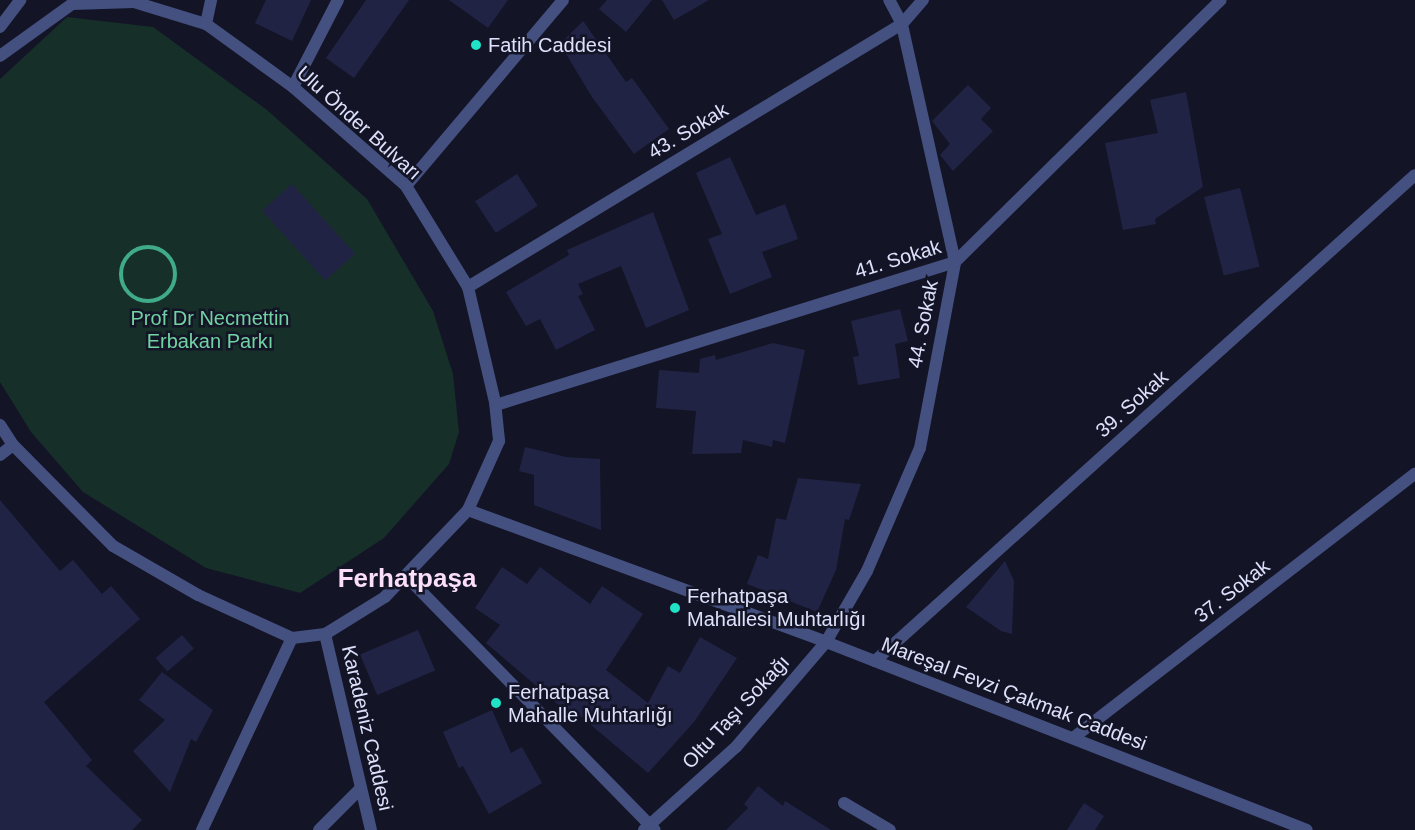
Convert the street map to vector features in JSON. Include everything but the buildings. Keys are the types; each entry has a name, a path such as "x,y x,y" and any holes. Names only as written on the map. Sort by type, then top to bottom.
{"street":[{"path":"0,27 20,0"},
{"path":"206,24 211,0"},
{"path":"293,87 338,0"},
{"path":"406,186 563,0"},
{"name":"44. Sokak","path":"826,642 867,571 920,448 955,262 902,24 889,0"},
{"name":"43. Sokak","path":"468,287 902,24 923,0"},
{"name":"41. Sokak","path":"496,405 955,262 1221,0"},
{"name":"Ulu Önder Bulvarı","path":"0,56 72,4 137,2 206,24 293,87 406,186 468,287 496,405 499,441 468,510 407,577 385,597 325,634 292,638"},
{"name":"39. Sokak","path":"875,661 1415,175"},
{"path":"0,425 13,445 113,546 198,596 292,638 202,830"},
{"path":"0,455 13,445"},
{"name":"37. Sokak","path":"1073,738 1415,474"},
{"name":"Mareşal Fevzi Çakmak Caddesi","path":"468,510 826,642 1307,830"},
{"path":"407,577 650,829"},
{"name":"Karadeniz Caddesi","path":"325,634 371,830"},
{"name":"Oltu Taşı Sokağı","path":"650,829 736,747 826,642"},
{"path":"319,830 361,788"},
{"path":"844,803 890,830"}],"path":[{"path":"142,247 163,251 174,264 171,289 149,301 132,296 122,282 125,260 142,247"}],"green space":[{"name":"Prof Dr Necmettin Erbakan Parkı","path":"67,17 153,27 267,110 367,199 433,311 453,374 459,432 449,464 384,538 300,593 206,568 83,492 31,432 0,382 0,79"}],"place":[{"name":"Fatih Caddesi","path":"476,45"},
{"name":"Ferhatpaşa Mahallesi Muhtarlığı","path":"675,608"},
{"name":"Ferhatpaşa Mahalle Muhtarlığı","path":"496,703"}],"district":[{"name":"Ferhatpaşa","path":"407,579"}]}
